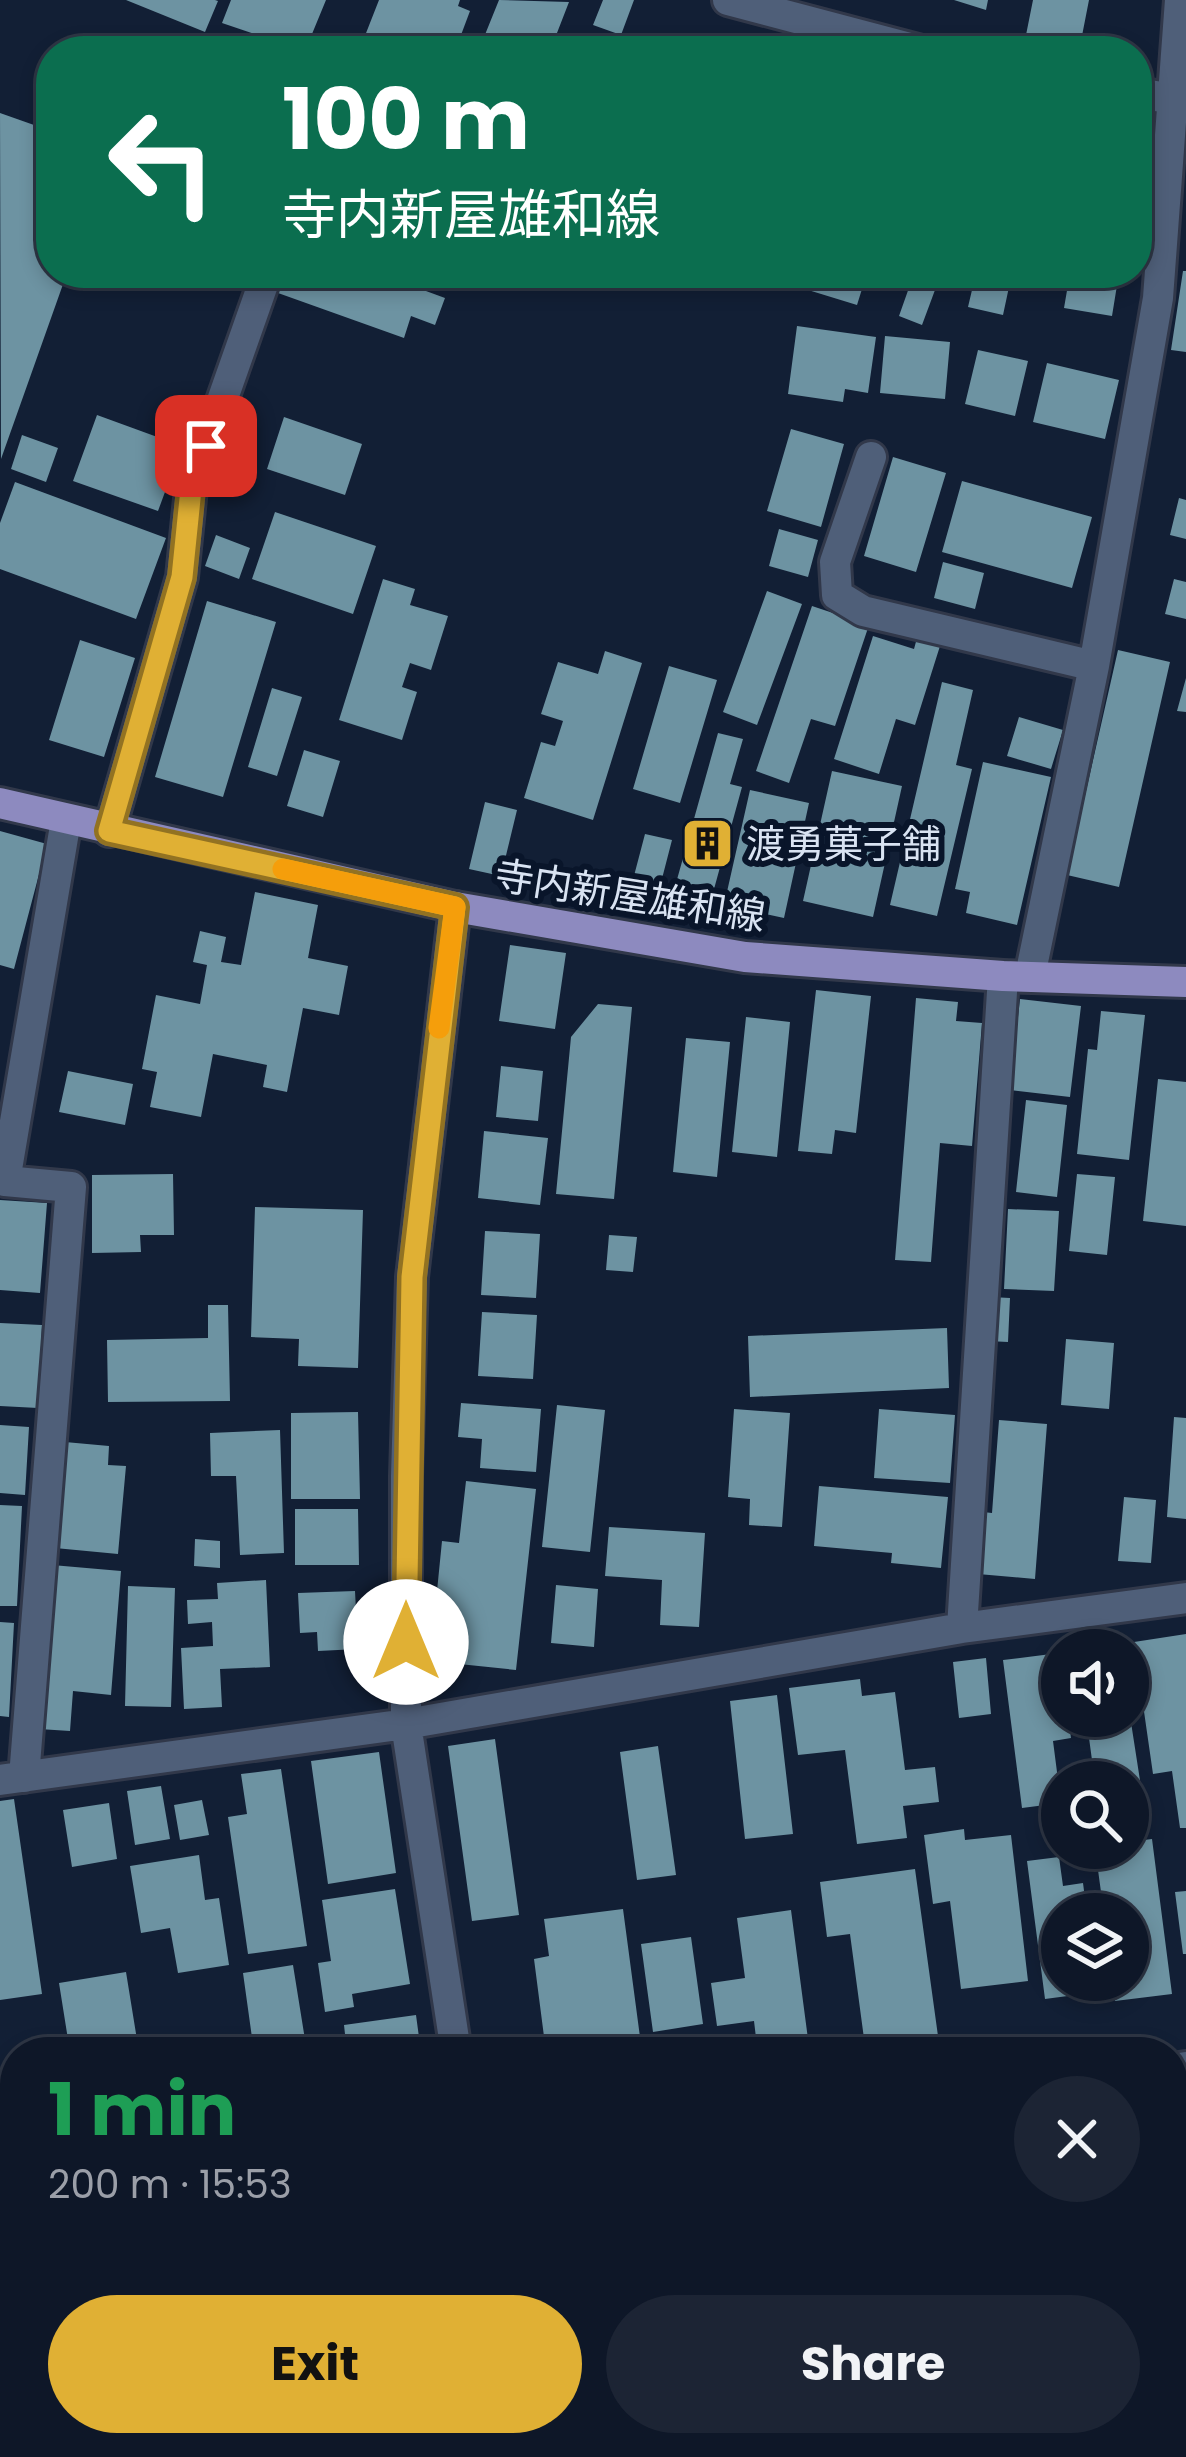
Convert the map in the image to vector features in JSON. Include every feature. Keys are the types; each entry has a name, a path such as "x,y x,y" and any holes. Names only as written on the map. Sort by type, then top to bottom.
{"main road":[{"name":"寺内新屋雄和線","path":"0,803 455,907 745,956 1016,976 1186,982"}],"street":[{"path":"728,0 864,36"},
{"path":"962,1628 1016,976 1094,666 1158,298 1180,101 1180,0"},
{"path":"109,831 182,577 191,489 262,288"},
{"path":"872,457 835,562 837,596 863,611 1094,666"},
{"path":"66,820 5,1181 71,1187 12,1779 406,1724 962,1628 1186,1598"},
{"path":"454,2037 406,1724 412,1277 455,907"}],"building":[{"path":"126,0 215,0 218,1 205,32"},
{"path":"231,0 326,0 311,36 261,36 222,23"},
{"path":"379,0 460,0 458,6 470,11 461,36 365,36"},
{"path":"499,0 569,2 556,36 484,36"},
{"path":"603,0 634,0 621,35 593,25"},
{"path":"954,0 988,0 986,10"},
{"path":"1033,0 1089,0 1082,36 1026,35"},
{"path":"0,113 36,126 36,288 62,288 1,459"},
{"path":"1186,271 1186,352 1171,350"},
{"path":"280,288 418,288 445,298 435,325 411,316 404,338 278,293"},
{"path":"802,288 862,288 857,305"},
{"path":"909,288 935,290 922,325 899,316"},
{"path":"972,288 1009,288 1003,315 968,307"},
{"path":"1067,288 1117,288 1112,316 1064,308"},
{"path":"797,326 876,337 868,393 845,389 843,402 788,394"},
{"path":"885,336 950,342 945,399 880,393"},
{"path":"978,350 1028,361 1015,416 965,404"},
{"path":"1047,363 1119,380 1105,439 1033,422"},
{"path":"97,415 182,446 158,511 73,481"},
{"path":"284,417 362,444 345,495 267,469"},
{"path":"791,429 844,444 821,527 767,511"},
{"path":"22,435 58,448 46,482 11,469"},
{"path":"893,457 946,473 916,572 864,556"},
{"path":"962,481 1092,517 1072,588 942,552"},
{"path":"15,482 166,538 136,619 0,569 0,523"},
{"path":"1179,498 1186,500 1186,539 1170,535"},
{"path":"275,512 376,546 353,614 252,579"},
{"path":"779,529 818,540 808,577 769,566"},
{"path":"216,535 250,548 239,579 205,566"},
{"path":"943,562 984,573 975,609 934,598"},
{"path":"383,579 415,589 410,605 448,616 431,670 410,663 402,687 417,692 402,740 339,720"},
{"path":"1174,579 1186,582 1186,619 1165,614"},
{"path":"767,591 802,604 757,725 723,712"},
{"path":"207,601 276,622 223,797 155,777"},
{"path":"812,606 869,625 835,726 811,719 789,783 756,771"},
{"path":"873,636 914,649 917,638 940,646 915,725 896,719 879,774 834,759"},
{"path":"80,640 135,658 104,757 49,740"},
{"path":"1118,650 1170,662 1119,887 1067,875"},
{"path":"605,651 642,663 593,820 524,798 541,742 555,746 563,721 541,714 558,662 598,674"},
{"path":"669,666 717,680 680,803 633,789"},
{"path":"1186,678 1186,712 1177,711"},
{"path":"942,682 973,690 956,765 972,769 937,916 890,905"},
{"path":"272,688 302,697 277,776 248,767"},
{"path":"1019,717 1063,730 1051,769 1007,756"},
{"name":"渡勇菓子舗","path":"718,733 743,739 730,784 742,787 708,911 671,901"},
{"path":"304,750 340,761 323,817 287,806"},
{"path":"983,762 1051,777 1017,925 966,913 970,892 955,889"},
{"path":"832,771 902,786 873,917 803,901"},
{"path":"750,790 809,803 784,918 724,905"},
{"path":"485,802 517,810 501,876 469,869"},
{"path":"0,831 47,844 14,969 0,965"},
{"path":"645,834 672,840 657,898 630,891"},
{"path":"255,892 318,905 308,958 348,966 339,1015 303,1008 287,1092 263,1087 267,1065 213,1054 201,1117 150,1107 157,1072 142,1069 156,995 200,1004 207,965 193,962 200,931 226,937 221,962 241,965"},
{"path":"510,945 566,953 555,1029 499,1021"},
{"path":"816,990 871,996 856,1133 835,1130 832,1154 798,1151"},
{"path":"916,998 958,1002 956,1021 982,1023 972,1146 940,1143 931,1262 895,1260"},
{"path":"1020,999 1081,1006 1070,1097 1010,1090"},
{"path":"598,1004 632,1007 614,1199 556,1194 571,1037"},
{"path":"1101,1011 1145,1015 1129,1160 1077,1154 1088,1049 1097,1050"},
{"path":"746,1017 790,1022 777,1157 732,1152"},
{"path":"686,1038 730,1042 717,1177 673,1172"},
{"path":"501,1066 543,1071 538,1121 496,1117"},
{"path":"68,1071 133,1084 125,1125 59,1112"},
{"path":"1158,1079 1186,1082 1186,1226 1143,1221"},
{"path":"1026,1100 1067,1105 1057,1197 1016,1192"},
{"path":"484,1131 548,1138 540,1205 478,1198"},
{"path":"173,1174 174,1235 140,1235 141,1252 92,1253 92,1175"},
{"path":"1077,1174 1115,1177 1107,1255 1069,1251"},
{"path":"0,1200 47,1203 40,1293 0,1290"},
{"path":"255,1207 363,1210 358,1368 298,1366 299,1339 251,1337"},
{"path":"1008,1209 1059,1211 1054,1291 1004,1289"},
{"path":"485,1231 540,1234 536,1298 481,1295"},
{"path":"609,1235 637,1237 633,1272 606,1270"},
{"path":"991,1297 1010,1298 1008,1342 988,1341"},
{"path":"208,1305 228,1305 230,1401 108,1402 107,1340 208,1338"},
{"path":"482,1312 537,1315 533,1379 478,1376"},
{"path":"0,1323 42,1325 38,1408 0,1406"},
{"path":"947,1328 949,1388 750,1397 748,1336"},
{"path":"1066,1339 1114,1343 1109,1409 1061,1405"},
{"path":"461,1403 541,1409 536,1472 480,1468 482,1439 458,1437"},
{"path":"557,1405 605,1410 590,1552 542,1547"},
{"path":"734,1409 790,1413 782,1527 749,1525 750,1499 728,1497"},
{"path":"879,1409 955,1415 950,1483 874,1478"},
{"path":"358,1412 360,1499 291,1499 291,1413"},
{"path":"1174,1417 1186,1418 1186,1519 1167,1517"},
{"path":"999,1420 1047,1424 1035,1579 978,1574 983,1512 992,1513"},
{"path":"0,1425 29,1427 25,1495 0,1493"},
{"path":"280,1430 284,1553 240,1555 236,1476 211,1476 210,1433"},
{"path":"65,1442 109,1446 108,1465 126,1466 118,1554 55,1548"},
{"path":"466,1481 536,1489 516,1670 430,1661 442,1541 459,1543"},
{"path":"819,1486 948,1497 941,1568 891,1563 892,1553 814,1546"},
{"path":"1124,1497 1156,1500 1151,1563 1118,1561"},
{"path":"0,1505 22,1506 17,1606 0,1606"},
{"path":"295,1509 358,1509 359,1565 295,1565"},
{"path":"609,1527 705,1533 699,1627 660,1625 662,1580 605,1576"},
{"path":"195,1539 220,1541 220,1568 194,1566"},
{"path":"52,1565 121,1571 111,1695 73,1691 70,1731 39,1729"},
{"path":"266,1580 270,1667 220,1669 222,1707 184,1709 181,1648 213,1646 212,1622 188,1624 187,1600 218,1599 217,1583"},
{"path":"556,1585 598,1589 594,1647 551,1643"},
{"path":"128,1586 175,1588 171,1707 125,1706"},
{"path":"355,1591 358,1649 318,1651 317,1632 300,1633 298,1593"},
{"path":"0,1622 14,1623 9,1717 0,1716"},
{"path":"1186,1634 1186,1828 1180,1828 1172,1771 1153,1774 1148,1737 1149,1640"},
{"path":"1041,1655 1041,1737 1071,1737 1053,1741 1056,1761 1041,1761 1041,1806 1022,1808 1003,1660"},
{"path":"986,1658 991,1714 959,1718 953,1662"},
{"path":"860,1679 862,1696 895,1692 905,1770 935,1767 939,1802 903,1806 907,1838 857,1844 845,1750 798,1755 789,1688"},
{"path":"777,1695 793,1834 745,1839 730,1701"},
{"path":"1089,1737 1133,1737 1137,1761 1092,1761"},
{"path":"495,1739 519,1915 472,1921 448,1746"},
{"path":"658,1746 676,1875 637,1880 620,1752"},
{"path":"379,1752 396,1873 328,1884 311,1761"},
{"path":"281,1769 307,1946 248,1954 228,1817 247,1814 241,1774"},
{"path":"161,1786 170,1839 135,1845 127,1791"},
{"path":"14,1799 42,1994 0,2000 0,1801"},
{"path":"202,1800 209,1835 180,1840 174,1805"},
{"path":"109,1803 117,1859 72,1867 63,1810"},
{"path":"964,1829 965,1840 1011,1835 1028,1981 961,1989 950,1901 933,1904 924,1835"},
{"path":"1149,1839 1172,1994 1149,1997 1149,1893 1101,1893 1098,1869 1149,1869"},
{"path":"199,1855 205,1900 219,1898 229,1965 178,1973 170,1928 141,1933 130,1866"},
{"path":"1041,1859 1041,1869 1061,1869 1063,1886 1083,1883 1084,1893 1041,1893 1041,1968 1027,1861"},
{"path":"915,1869 938,2036 864,2037 850,1934 827,1937 820,1882"},
{"path":"395,1889 410,1984 352,1994 354,2007 325,2012 318,1963 331,1961 322,1900"},
{"path":"1186,1891 1186,1954 1183,1954 1175,1892"},
{"path":"623,1909 640,2037 544,2037 534,1959 549,1956 544,1919"},
{"path":"791,1910 808,2037 756,2037 754,2021 717,2026 711,1983 745,1978 737,1918"},
{"path":"691,1937 703,2024 653,2032 641,1944"},
{"path":"293,1965 305,2037 252,2037 243,1973"},
{"path":"126,1972 137,2037 68,2037 59,1983"},
{"path":"416,2015 419,2037 345,2037 344,2025"}],"slow traffic":[{"path":"283,869 455,907 439,1028"}],"place":[{"name":"渡勇菓子舗","path":"707,844"}],"route":[{"path":"206,446 191,489 182,577 109,831 455,907 430,1090 412,1277 406,1642"}]}
